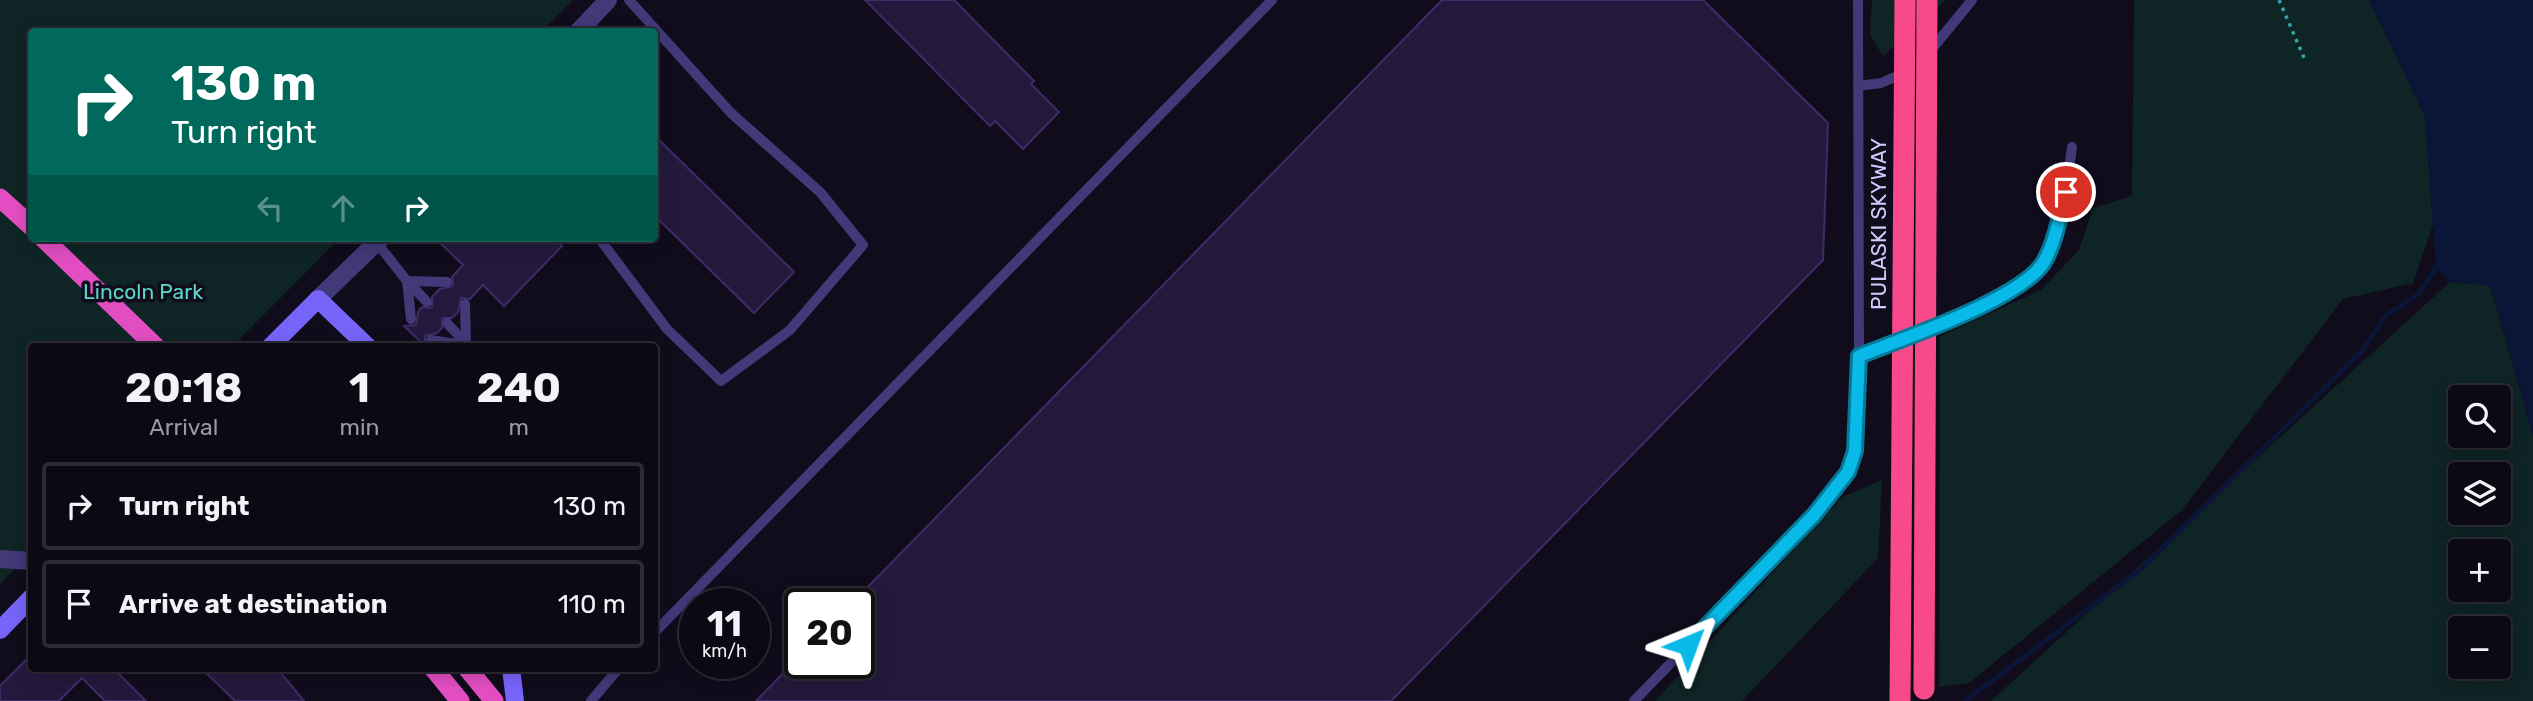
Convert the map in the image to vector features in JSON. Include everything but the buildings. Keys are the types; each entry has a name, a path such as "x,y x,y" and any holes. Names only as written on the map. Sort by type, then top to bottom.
{"highway":[{"name":"PULASKI SKYWAY","path":"1900,701 1905,0"},
{"path":"1924,689 1927,0"},
{"path":"0,198 28,223"},
{"path":"47,242 152,343"},
{"path":"436,672 460,701"},
{"path":"470,672 494,701"}],"main road":[{"path":"274,343 318,299 364,343"},
{"path":"0,629 28,601"},
{"path":"511,672 515,701"}],"street":[{"path":"582,28 608,0"},
{"path":"318,299 377,242"},
{"path":"0,559 28,561"}],"lane":[{"path":"629,0 654,28"},
{"path":"658,629 1272,0"},
{"path":"1634,701 1814,515 1848,472 1855,451 1859,356 1858,0"},
{"path":"1858,86 1881,83 1919,66 1972,0"},
{"path":"602,242 667,329 722,381 790,330 863,245 820,192 730,113 658,32"},
{"path":"1859,356 1944,322 2028,281 2045,261 2066,192 2071,147"},
{"path":"380,242 407,281 427,302"},
{"path":"407,281 447,282"},
{"path":"407,281 411,319"},
{"path":"465,304 467,343"},
{"path":"447,323 465,343"},
{"path":"431,340 453,343"},
{"path":"591,701 616,672"}],"path":[{"path":"2278,0 2305,61"}],"green space":[{"name":"Lincoln Park","path":"0,0 573,0 545,28 28,28 28,242 336,242 236,343 28,343 28,555 0,584"},
{"path":"1872,0 1946,0 1883,56 1870,35"},
{"path":"2134,0 2369,0 2425,116 2433,225 2413,283 2343,299 2182,510 1969,683 1939,687 1940,336 2041,290 2079,250 2093,208 2132,196"},
{"path":"2450,282 2490,285 2533,436 2533,701 1991,701"},
{"path":"1882,480 1878,558 1742,701 1655,701 1842,497"}],"water":[{"path":"2369,0 2533,0 2533,436 2491,286 2450,282 2436,267 2425,116"}],"waterway":[{"path":"1965,701 2141,569 2362,351 2384,317 2420,293 2436,267"}],"route":[{"path":"1688,645 1814,515 1848,472 1855,451 1859,356 1944,322 2028,281 2045,261 2066,192"}]}
